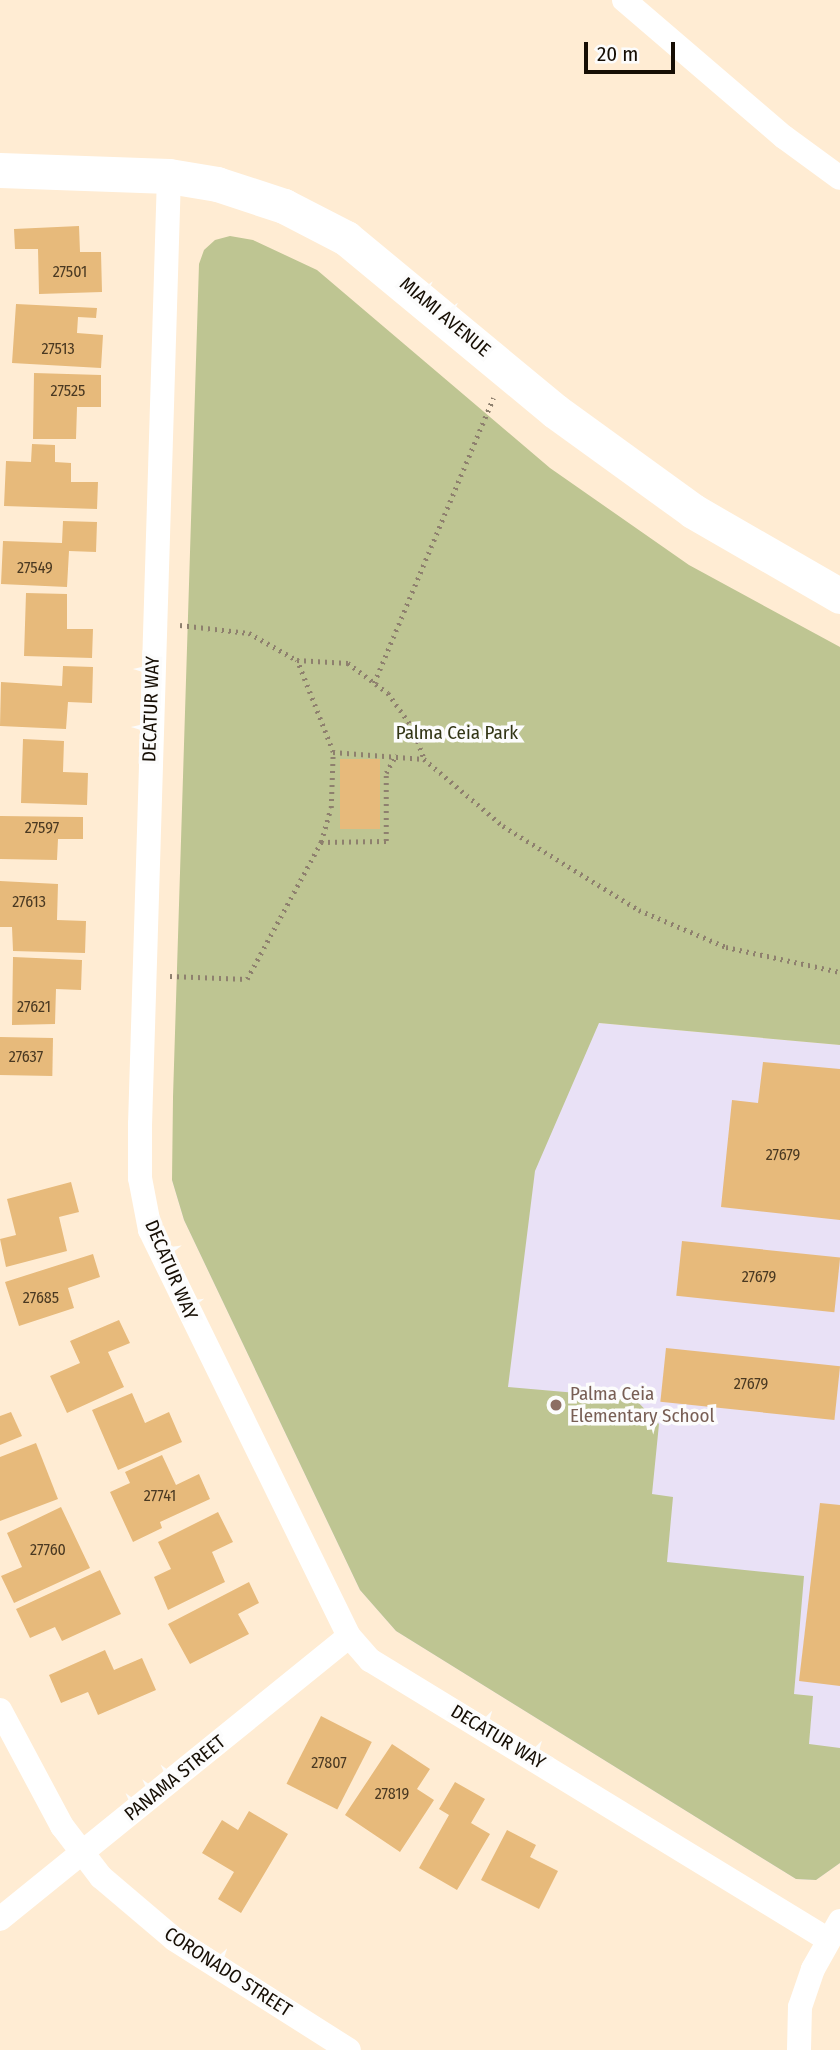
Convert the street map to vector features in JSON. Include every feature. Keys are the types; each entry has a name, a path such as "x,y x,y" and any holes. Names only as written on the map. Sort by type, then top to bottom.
{"street":[{"path":"624,0 784,138 840,178"},
{"name":"MIAMI AVENUE","path":"0,170 169,176 217,184 284,206 346,238 555,411 693,511 840,596"},
{"name":"DECATUR WAY","path":"169,176 143,975 140,1178 150,1230 349,1636 370,1660 834,1930"},
{"name":"PANAMA STREET","path":"0,1919 349,1636"},
{"name":"CORONADO STREET","path":"0,1710 32,1776 101,1877 174,1940 349,2050"},
{"path":"799,2050 800,2007 834,1930"}],"path":[{"path":"374,683 505,368"},
{"path":"154,624 250,633 297,660 348,663 374,683 413,728 424,759 503,827 639,910 726,947 840,972"},
{"path":"143,975 247,978 321,842 331,808 332,752 297,660"},
{"path":"332,752 424,759"},
{"path":"321,842 386,841 386,773 396,755"}],"shaded area":[{"name":"Palma Ceia Elementary School","path":"599,1023 840,1045 840,1863 816,1880 796,1879 396,1631 360,1590 184,1220 172,1180"}],"green space":[{"name":"Palma Ceia Park","path":"230,236 253,240 317,270 550,468 689,565 840,647 840,1045 599,1023 535,1171 508,1387 634,1398 659,1424 652,1494 673,1497 667,1562 804,1576 794,1694 813,1696 809,1744 840,1748 840,1863 816,1880 796,1879 396,1631 360,1590 184,1220 172,1180 173,1097 199,264 204,250 215,240"}],"building":[{"path":"79,226 80,252 101,252 102,292 39,294 38,249 15,249 14,229"},
{"path":"16,304 97,308 96,318 78,317 77,333 103,335 101,368 12,363"},
{"path":"34,373 101,375 101,407 77,407 76,439 33,439"},
{"path":"32,444 55,445 55,462 71,463 71,482 98,482 97,509 4,506 6,461 31,462"},
{"path":"63,521 97,522 96,552 69,551 67,587 1,584 3,541 62,543"},
{"path":"26,593 67,594 67,629 93,629 92,658 24,656"},
{"path":"63,666 93,667 92,703 68,702 66,729 0,726 1,682 62,686"},
{"path":"23,739 64,741 63,772 88,773 87,805 21,803"},
{"path":"340,759 380,759 380,829 340,829"},
{"path":"0,816 83,817 83,839 58,839 57,860 0,859"},
{"path":"0,881 58,884 57,920 86,921 85,953 13,951 12,927 0,927"},
{"path":"13,957 82,960 81,990 56,989 55,1024 12,1025"},
{"path":"0,1037 53,1038 52,1076 0,1075"},
{"path":"763,1062 840,1069 840,1220 721,1207 732,1100 758,1103"},
{"path":"71,1182 79,1212 59,1217 67,1251 6,1267 0,1239 16,1235 7,1199"},
{"path":"682,1241 840,1258 834,1312 676,1296"},
{"path":"93,1254 100,1277 68,1288 74,1308 19,1326 5,1282"},
{"path":"119,1320 130,1343 108,1352 124,1387 67,1413 50,1376 80,1363 70,1341"},
{"path":"666,1348 840,1366 834,1420 660,1402"},
{"path":"132,1393 145,1423 169,1412 182,1442 118,1470 92,1410"},
{"path":"11,1412 22,1436 0,1445 0,1416"},
{"path":"36,1443 58,1499 0,1521 0,1457"},
{"path":"162,1455 176,1485 199,1474 210,1499 160,1522 162,1528 133,1542 110,1492 130,1483 125,1472"},
{"path":"820,1503 840,1505 840,1686 799,1681"},
{"path":"61,1507 90,1568 14,1603 1,1576 22,1567 7,1533"},
{"path":"218,1512 233,1542 212,1552 225,1582 168,1610 154,1577 171,1569 158,1542"},
{"path":"100,1570 121,1614 62,1641 55,1627 30,1638 16,1609"},
{"path":"249,1582 259,1603 238,1614 249,1634 190,1664 168,1624"},
{"path":"105,1650 114,1670 142,1658 156,1690 98,1715 88,1692 61,1703 49,1675"},
{"path":"321,1716 372,1742 337,1810 286,1784"},
{"path":"392,1744 430,1769 417,1789 434,1800 400,1852 345,1815"},
{"path":"455,1782 485,1799 471,1823 490,1834 457,1890 419,1868 449,1815 439,1809"},
{"path":"249,1811 288,1834 241,1913 218,1899 234,1872 202,1853 222,1820 238,1830"},
{"path":"507,1830 536,1845 530,1857 558,1871 539,1909 481,1880"}],"place":[{"name":"Palma Ceia Elementary School","path":"556,1405"}]}
